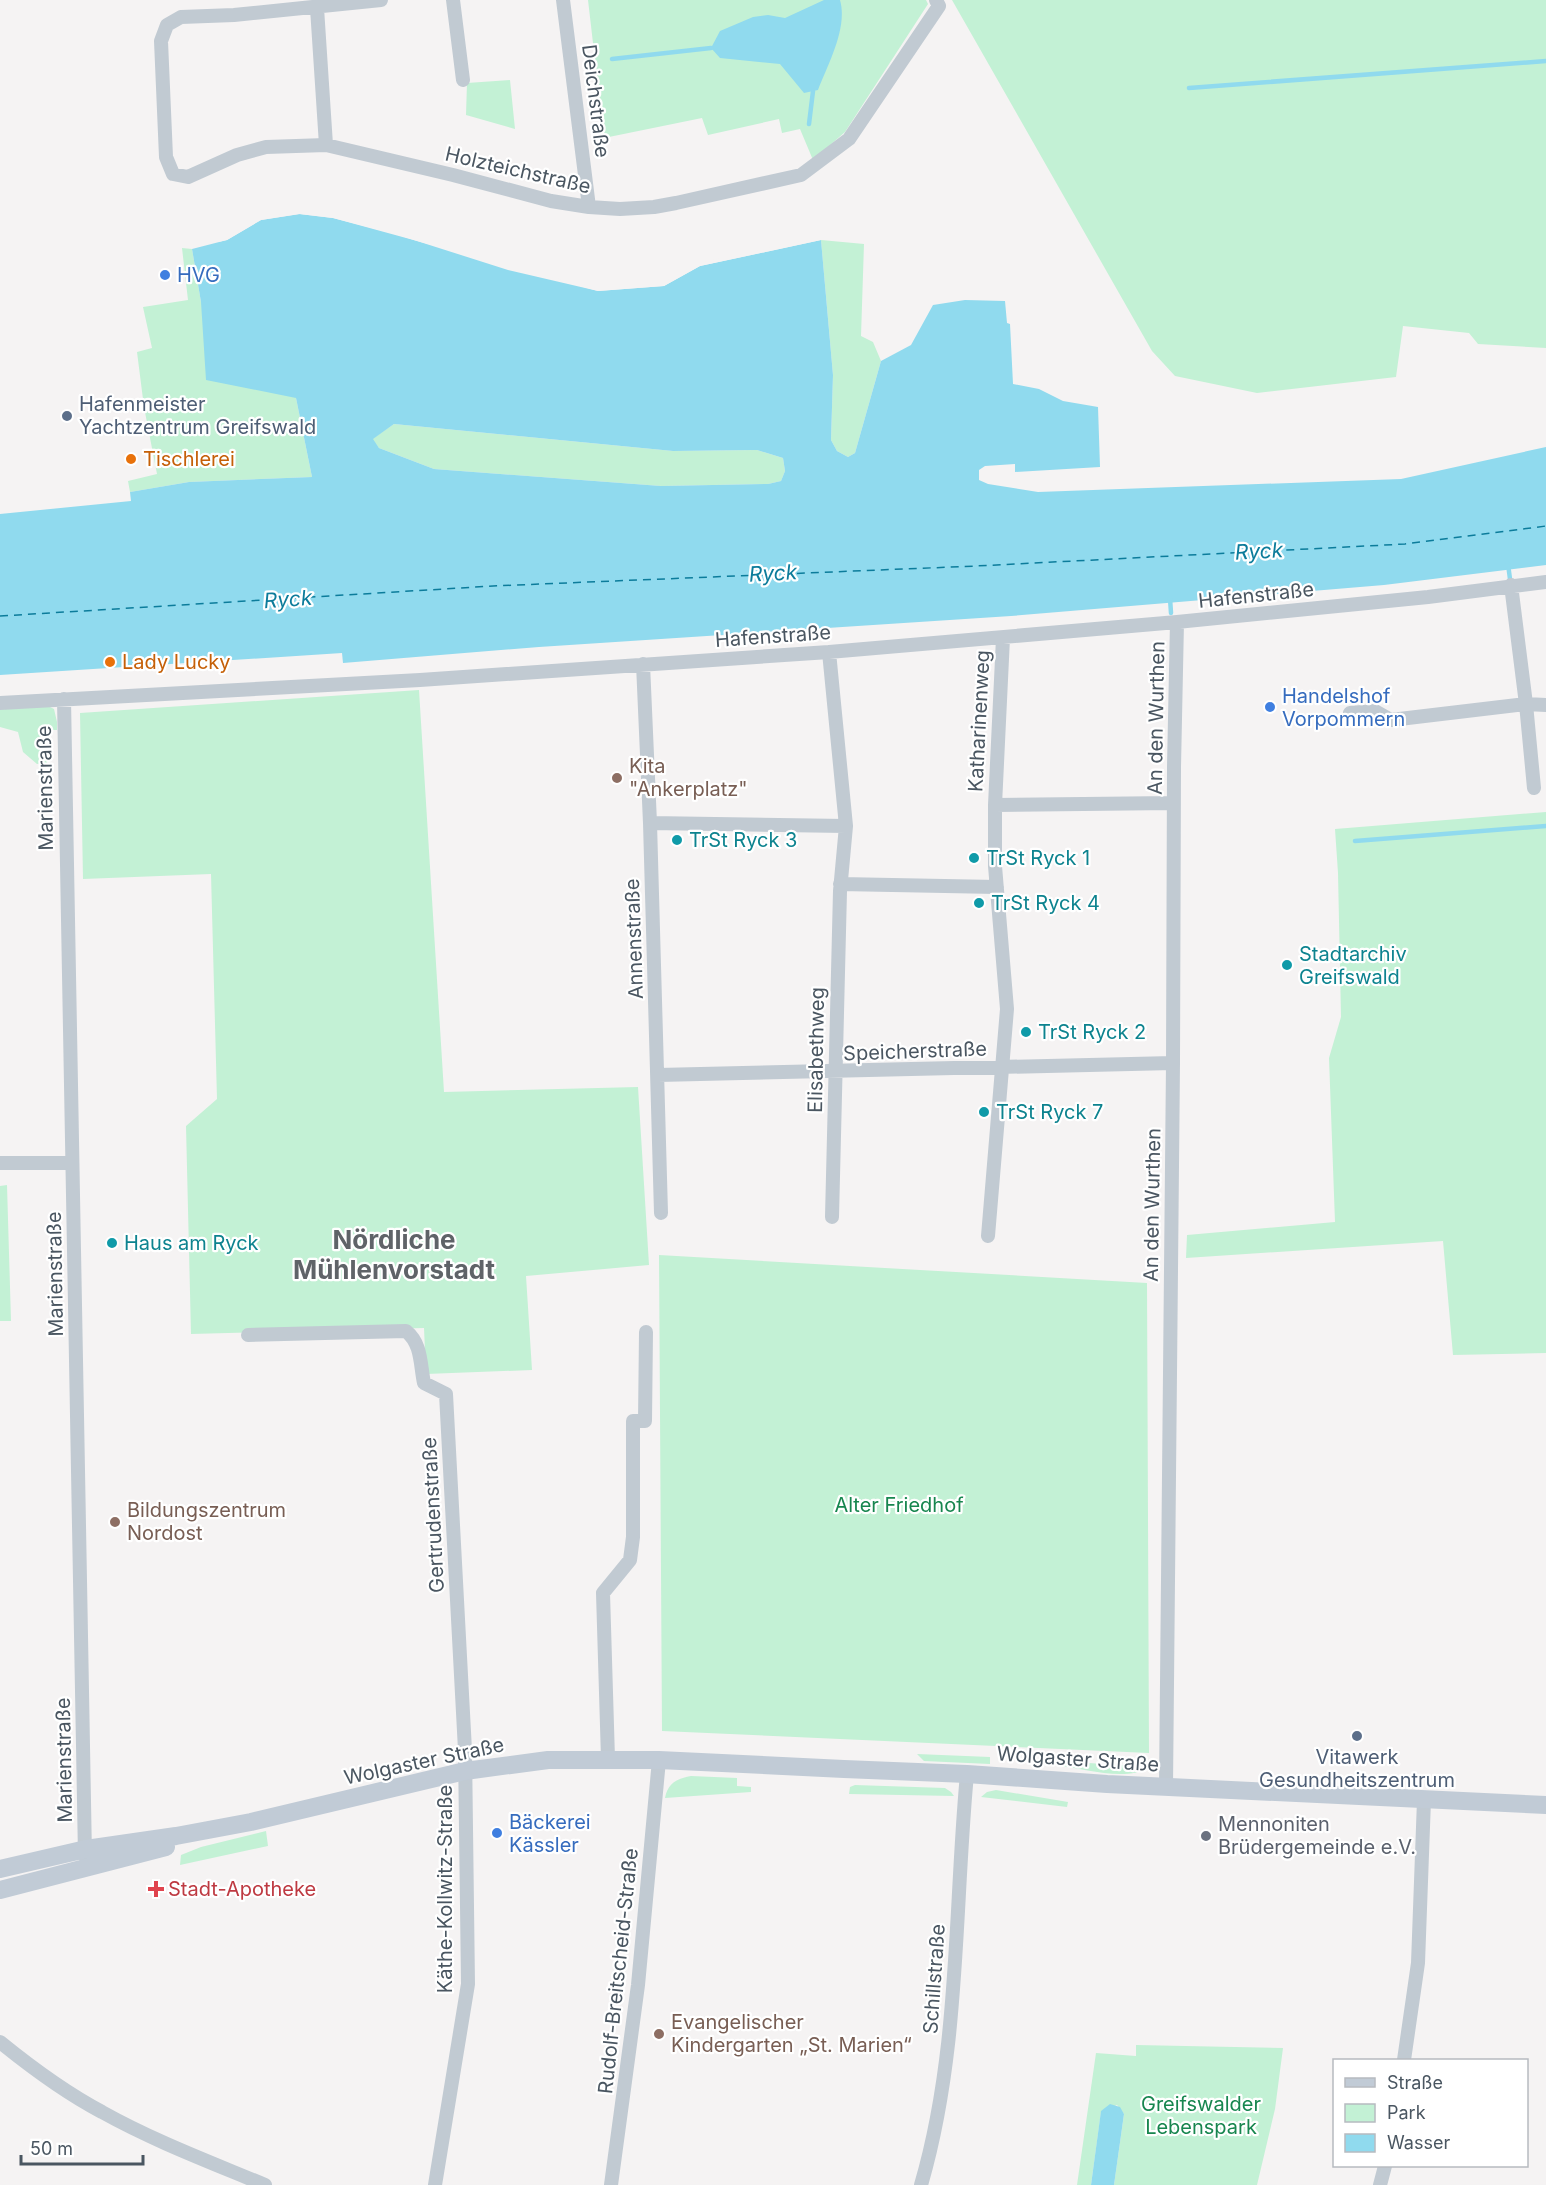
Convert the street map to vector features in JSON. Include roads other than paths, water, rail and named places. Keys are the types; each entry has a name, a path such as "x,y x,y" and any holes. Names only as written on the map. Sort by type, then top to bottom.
{"main road":[{"name":"Wolgaster Straße","path":"0,1869 85,1858 176,1836 251,1822 465,1771 548,1760 659,1760 1546,1805"},
{"name":"Wolgaster Straße","path":"0,1890 85,1858"}],"street":[{"path":"326,145 317,8 381,0"},
{"path":"453,0 463,80"},
{"name":"Deichstraße","path":"563,0 589,207"},
{"name":"Holzteichstraße","path":"317,8 181,17 167,26 161,41 166,156 173,174 188,177 237,155 266,147 326,145 551,201 620,210 654,207 801,174 849,139 938,3"},
{"name":"Hafenstraße","path":"0,703 420,680 829,652 1177,622 1428,597 1546,582"},
{"path":"1511,585 1534,788"},
{"name":"An den Wurthen","path":"1166,1787 1173,1063 1173,803 1177,622"},
{"name":"Katharinenweg","path":"988,1236 1007,1010 997,887 995,804 1003,638"},
{"name":"Elisabethweg","path":"829,652 846,826 840,885 832,1217"},
{"name":"Annenstraße","path":"643,664 662,1213"},
{"name":"Marienstraße","path":"64,699 85,1858"},
{"path":"1350,713 1375,711 1391,720 1526,705 1546,705"},
{"name":"Katharinenweg","path":"995,804 1173,803"},
{"path":"650,823 846,826"},
{"path":"840,885 997,887"},
{"name":"Speicherstraße","path":"658,1076 1173,1063"},
{"path":"0,1163 72,1163"},
{"name":"Gertrudenstraße","path":"248,1335 307,1333 322,1342 336,1342 351,1332 406,1331 414,1337 424,1383 446,1394 465,1771"},
{"path":"608,1759 603,1593 630,1560 633,1537 633,1421 645,1421 646,1332"},
{"name":"Rudolf-Breitscheid-Straße","path":"611,2185 638,1985 659,1760"},
{"name":"Käthe-Kollwitz-Straße","path":"435,2185 468,1984 465,1771"},
{"name":"Schillstraße","path":"921,2185 929,2157 948,2057 957,1959 967,1774"},
{"path":"1404,2059 1418,1963 1424,1800"},
{"path":"0,2042 32,2067 100,2111 157,2140 265,2185"},
{"path":"1380,2185 1385,2167"}],"water":[{"path":"824,0 840,0 842,11 836,46 818,90 804,93 780,64 720,58 711,48 720,31 753,17 768,15 785,18"},
{"name":"Ryck","path":"299,214 333,218 395,234 508,270 598,291 664,286 700,266 821,240 833,375 831,440 837,451 848,457 855,453 881,361 911,345 933,305 965,300 1005,301 1007,323 1010,324 1013,384 1039,389 1063,401 1098,407 1100,467 1015,472 1015,464 985,466 979,470 979,480 988,484 1038,492 1401,479 1546,447 1546,565 1384,585 1011,616 539,647 343,663 342,653 0,675 0,514 131,501 130,492 189,482 312,477 296,398 206,380 201,302 192,249 227,240 261,220","holes":["394,424 673,451 757,450 783,458 785,471 781,481 768,484 661,486 434,469 379,448 373,439"]},
{"path":"1110,2104 1120,2107 1124,2114 1114,2185 1091,2185 1101,2111"}],"waterway":[{"path":"612,59 711,48"},
{"path":"1189,88 1546,61"},
{"path":"809,124 813,91"},
{"path":"1508,564 1510,579"},
{"path":"1170,598 1171,613"},
{"path":"1355,841 1546,826"}],"place":[{"name":"HVG","path":"165,275"},
{"name":"Hafenmeister Yachtzentrum Greifswald","path":"67,416"},
{"name":"Tischlerei","path":"131,459"},
{"name":"Lady Lucky","path":"110,662"},
{"name":"Handelshof Vorpommern","path":"1270,707"},
{"name":"Kita \"Ankerplatz\"","path":"617,778"},
{"name":"TrSt Ryck 3","path":"677,840"},
{"name":"TrSt Ryck 1","path":"974,858"},
{"name":"TrSt Ryck 4","path":"979,903"},
{"name":"Stadtarchiv Greifswald","path":"1287,965"},
{"name":"TrSt Ryck 2","path":"1026,1032"},
{"name":"TrSt Ryck 7","path":"984,1112"},
{"name":"Haus am Ryck","path":"112,1243"},
{"name":"Bildungszentrum Nordost","path":"115,1522"},
{"name":"Vitawerk Gesundheitszentrum","path":"1357,1736"},
{"name":"Bäckerei Kässler","path":"497,1833"},
{"name":"Mennoniten Brüdergemeinde e.V.","path":"1206,1836"},
{"name":"Stadt-Apotheke","path":"156,1889"},
{"name":"Evangelischer Kindergarten „St. Marien“","path":"659,2034"}],"district":[{"name":"Nördliche Mühlenvorstadt","path":"394,1254"}],"park label":[{"name":"Alter Friedhof","path":"899,1505"},
{"name":"Greifswalder Lebenspark","path":"1201,2116"}]}
